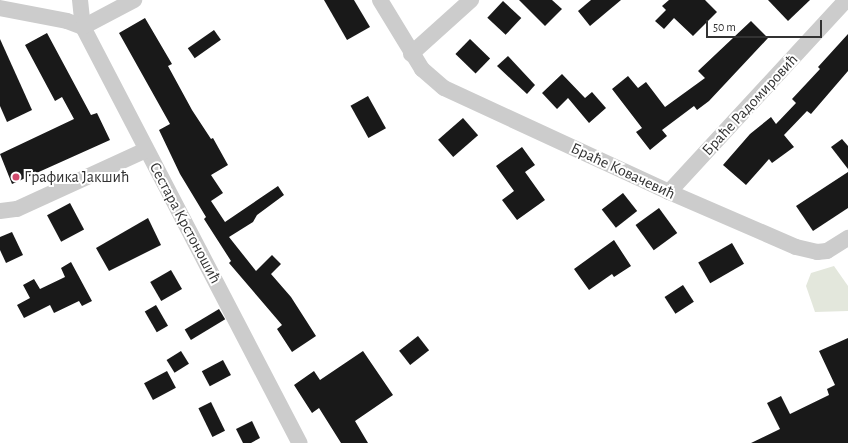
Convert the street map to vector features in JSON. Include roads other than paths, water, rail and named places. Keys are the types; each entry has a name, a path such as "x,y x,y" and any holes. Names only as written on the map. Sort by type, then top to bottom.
{"street":[{"name":"Сестара Крстоношић","path":"80,0 83,27 300,443"},
{"path":"0,8 67,21 83,27 134,0"},
{"name":"Браће Ковачевић","path":"380,0 411,54 422,69 444,88 670,192 806,250 827,251 848,238"},
{"path":"411,54 471,0"},
{"name":"Браће Радомировић","path":"670,192 846,0"},
{"path":"0,211 17,209 146,150"}],"place":[{"name":"Графика Јакшић","path":"16,177"}]}
